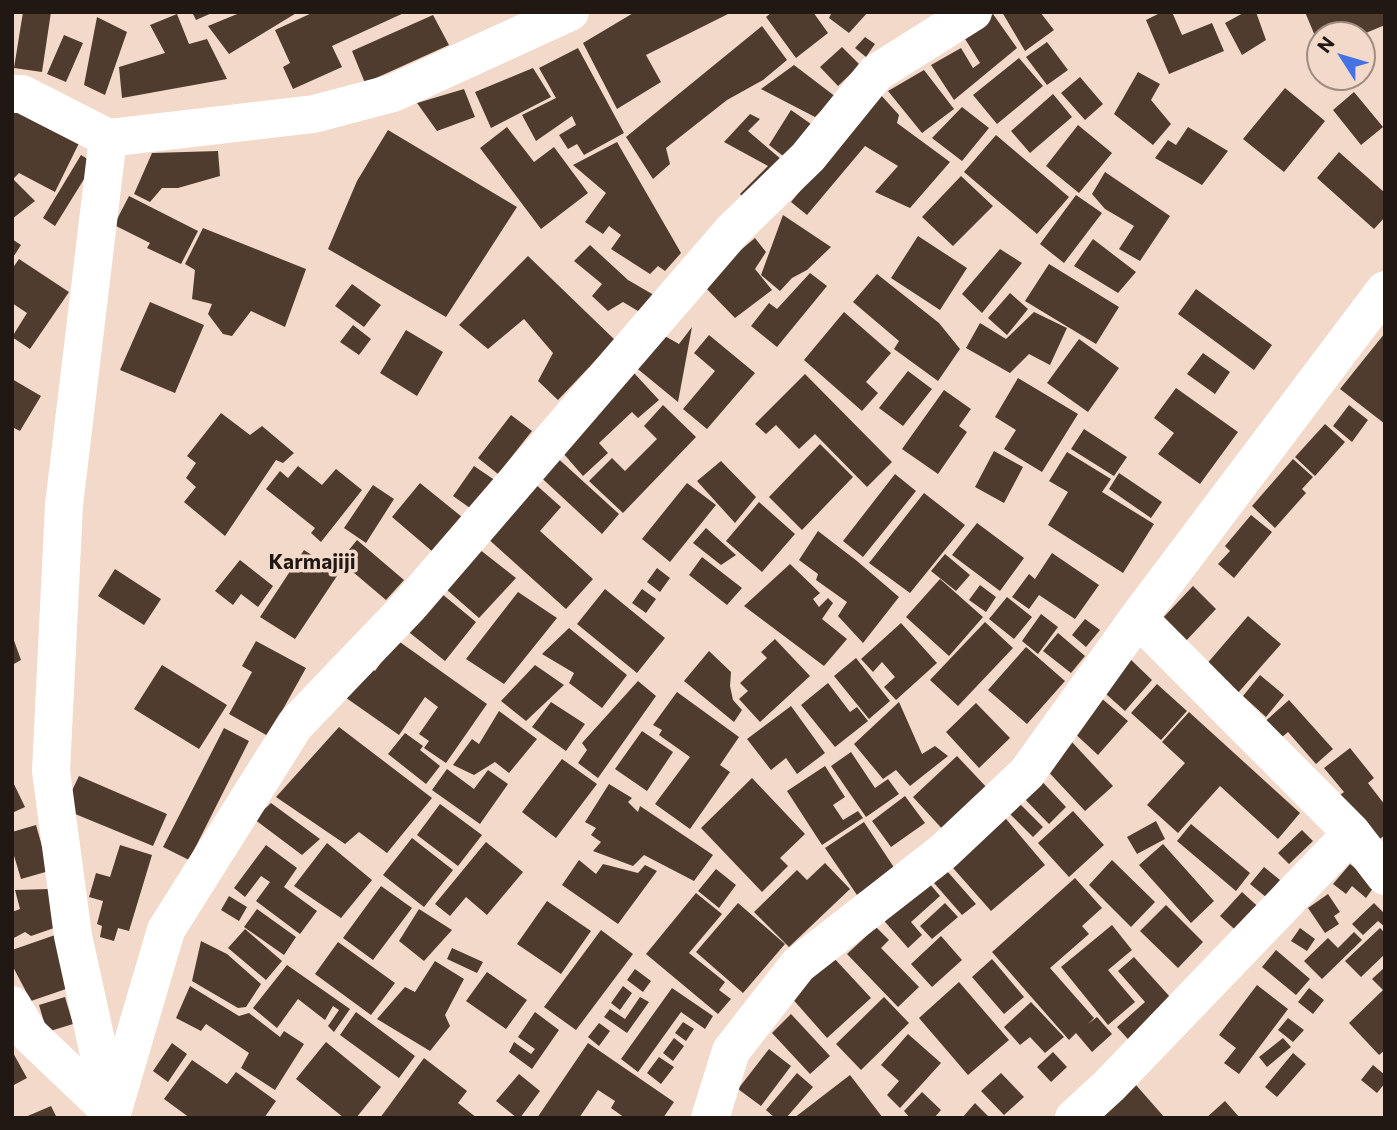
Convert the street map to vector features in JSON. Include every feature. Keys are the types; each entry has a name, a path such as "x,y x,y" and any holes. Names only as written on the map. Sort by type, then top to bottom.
{"street":[{"path":"12,94 22,94 108,138 314,114 393,93 570,12"},
{"path":"112,1115 166,930 295,725 409,606 733,230 808,157 876,73 973,12"},
{"path":"108,138 64,505 51,771 73,936 112,1115"},
{"path":"710,1118 731,1051 797,965 943,852 1027,773 1139,618 1385,290"},
{"path":"1139,618 1352,833 1385,876"},
{"path":"1074,1118 1119,1076 1352,833"},
{"path":"12,1005 30,1035 112,1115"}],"building":[{"path":"23,12 51,12 42,72 14,68"},
{"path":"192,12 214,12 196,20"},
{"path":"242,12 298,12 229,54 208,26"},
{"path":"314,12 406,12 332,46 342,67 293,89 283,67 290,63 275,30"},
{"path":"635,12 732,12 646,55 661,82 617,109 583,43"},
{"path":"772,12 813,12 828,33 796,58 766,17"},
{"path":"832,12 868,12 849,33 829,18"},
{"path":"1002,12 1040,12 1054,30 1025,51"},
{"path":"1162,12 1172,12 1182,35 1212,23 1224,51 1169,74 1146,20"},
{"path":"1245,12 1256,12 1266,40 1242,55 1225,23"},
{"path":"1305,12 1385,12 1385,25 1376,29 1376,21 1309,21"},
{"path":"177,14 189,44 207,39 227,79 122,98 119,67 165,53 150,25"},
{"path":"993,14 1017,48 954,100 931,65 961,48 973,68 980,63 962,34"},
{"path":"433,15 449,45 365,83 352,51"},
{"path":"97,17 127,32 105,95 84,85"},
{"path":"762,26 787,60 763,80 727,100 666,148 670,164 653,179 626,137"},
{"path":"64,35 83,43 66,82 47,74"},
{"path":"865,37 875,44 866,57 855,48"},
{"path":"1047,42 1068,70 1047,85 1026,57"},
{"path":"842,47 860,65 838,86 820,67"},
{"path":"578,48 624,133 584,155 577,144 568,149 559,135 576,125 572,116 536,141 522,115 556,98 539,68"},
{"path":"1019,58 1043,86 997,124 973,95"},
{"path":"794,65 836,97 815,117 761,89"},
{"path":"533,68 551,97 491,128 475,92"},
{"path":"924,70 954,109 922,133 888,91"},
{"path":"1138,72 1160,84 1151,100 1171,124 1153,145 1114,114"},
{"path":"1080,77 1103,104 1085,120 1061,93"},
{"path":"1285,88 1325,121 1284,172 1243,139"},
{"path":"464,89 475,117 437,131 417,103"},
{"path":"1354,92 1383,127 1361,145 1333,110"},
{"path":"880,94 899,115 897,123 950,162 910,208 875,192 898,166 865,146 807,215 791,202"},
{"path":"1053,94 1072,117 1030,153 1011,131"},
{"path":"962,107 989,128 962,161 932,138"},
{"path":"12,108 84,133 55,192 19,173 13,179 35,201 12,219"},
{"path":"791,110 821,131 796,166 769,145"},
{"path":"750,114 760,119 748,131 789,166 752,206 740,194 768,166 724,142"},
{"path":"1078,125 1112,153 1079,193 1046,166"},
{"path":"507,127 534,162 554,147 588,193 541,229 480,148"},
{"path":"1188,127 1228,151 1202,185 1155,158 1168,140 1176,145"},
{"path":"388,130 517,207 446,317 328,249 357,181"},
{"path":"996,135 1069,197 1037,234 964,172"},
{"path":"617,142 681,253 665,271 658,266 650,274 611,249 621,235 609,226 603,234 585,222 606,193 573,165"},
{"path":"218,151 220,176 178,188 162,188 150,202 134,194 152,153"},
{"path":"1339,152 1385,193 1385,217 1374,229 1317,178"},
{"path":"81,155 94,163 55,226 43,218"},
{"path":"1105,172 1170,216 1140,261 1119,249 1134,226 1105,209 1092,194"},
{"path":"961,176 993,206 953,246 922,217"},
{"path":"1076,195 1102,213 1064,263 1040,244"},
{"path":"129,196 198,231 181,264 147,248 150,243 114,225"},
{"path":"783,215 831,247 780,291 761,275"},
{"path":"203,228 306,269 285,327 251,311 232,336 223,334 208,314 212,304 192,299 195,270 185,264"},
{"path":"918,236 967,268 940,310 891,278"},
{"path":"755,238 766,252 755,269 772,290 735,318 701,283"},
{"path":"12,239 21,245 12,259"},
{"path":"1093,239 1136,272 1118,293 1074,266"},
{"path":"590,245 628,280 666,302 638,311 623,302 608,311 592,296 602,284 574,261"},
{"path":"1000,249 1022,263 982,313 962,294"},
{"path":"528,256 615,340 558,400 538,381 553,353 524,319 488,349 459,325"},
{"path":"19,259 69,292 30,349 12,337 27,313 12,303 12,269"},
{"path":"1049,264 1119,307 1096,344 1025,301"},
{"path":"810,273 827,286 777,347 751,326 769,303 777,309"},
{"path":"877,274 939,323 960,349 938,381 894,349 899,341 853,302"},
{"path":"352,284 381,305 364,327 335,306"},
{"path":"1196,289 1272,345 1254,370 1178,314"},
{"path":"1010,293 1028,309 1007,335 988,318"},
{"path":"150,302 204,325 175,393 120,370"},
{"path":"844,312 891,353 866,382 878,393 862,411 804,360"},
{"path":"1034,312 1067,328 1050,365 1029,354 1010,373 966,348 980,323 1006,339"},
{"path":"353,325 371,339 359,355 340,342"},
{"path":"692,327 678,402 628,361 654,330 679,344"},
{"path":"406,330 443,352 417,396 380,373"},
{"path":"1385,333 1385,424 1340,389"},
{"path":"709,335 755,373 707,429 683,409 715,371 694,353"},
{"path":"1079,339 1119,368 1088,412 1047,383"},
{"path":"1203,353 1230,372 1215,394 1187,374"},
{"path":"908,371 932,389 903,426 879,408"},
{"path":"634,373 659,400 638,418 632,412 599,443 608,453 583,476 556,445"},
{"path":"805,374 892,462 867,487 815,434 799,449 776,425 766,434 755,424"},
{"path":"1018,378 1078,414 1042,472 1004,449 1016,430 995,417"},
{"path":"12,379 41,396 20,431 12,427"},
{"path":"1176,388 1238,432 1200,484 1158,454 1174,433 1154,418"},
{"path":"944,390 971,409 959,426 967,432 938,474 902,449"},
{"path":"663,405 696,437 623,513 589,481 612,458 625,471 657,439 644,426"},
{"path":"1349,405 1368,420 1352,442 1333,426"},
{"path":"221,413 250,435 262,426 294,453 283,463 276,460 225,536 184,502 196,487 186,478 196,463 187,456"},
{"path":"511,415 532,431 498,474 478,458"},
{"path":"1325,424 1345,442 1315,476 1295,457"},
{"path":"1084,429 1127,457 1114,476 1071,449"},
{"path":"820,444 853,477 802,530 769,497"},
{"path":"994,451 1023,467 1004,503 975,487"},
{"path":"1067,452 1111,479 1102,492 1154,524 1123,573 1048,525 1068,492 1049,481"},
{"path":"552,453 619,514 602,534 533,470"},
{"path":"1293,459 1313,477 1302,489 1306,493 1275,528 1252,506"},
{"path":"721,461 756,497 735,523 697,481"},
{"path":"298,466 322,485 336,469 362,490 321,542 311,533 315,528 266,489 280,471 288,478"},
{"path":"474,466 499,483 477,513 453,496"},
{"path":"1119,473 1162,502 1151,518 1109,489"},
{"path":"895,474 916,491 863,557 843,541"},
{"path":"420,483 462,517 433,552 392,517"},
{"path":"534,483 561,507 540,531 593,579 566,609 486,537"},
{"path":"687,483 716,505 670,562 642,539"},
{"path":"373,485 394,499 366,543 344,528"},
{"path":"924,493 965,525 910,593 869,563"},
{"path":"759,502 795,534 762,572 726,541"},
{"path":"1251,515 1272,532 1234,578 1218,564 1230,551 1225,546"},
{"path":"977,523 1024,558 1000,591 952,555"},
{"path":"706,528 736,555 721,565 693,543"},
{"path":"818,531 899,597 863,643 838,616 847,602 816,580 818,574 799,560"},
{"path":"357,540 404,580 386,600 340,561"},
{"path":"479,549 516,578 479,618 446,589"},
{"path":"304,550 339,573 295,639 260,617"},
{"path":"1052,553 1099,585 1075,619 1039,595 1029,609 1012,597 1029,574 1035,579"},
{"path":"945,554 970,575 956,591 931,571"},
{"path":"702,557 742,588 727,605 689,575"},
{"path":"240,560 273,586 258,607 241,594 233,605 215,591"},
{"path":"790,564 820,593 813,599 819,607 828,598 833,603 822,619 847,639 824,666 744,606"},
{"path":"657,568 670,578 660,592 647,582"},
{"path":"115,569 161,599 144,625 98,596"},
{"path":"940,579 983,617 949,656 906,617"},
{"path":"980,585 996,597 986,612 969,600"},
{"path":"1193,586 1216,609 1184,643 1160,621"},
{"path":"436,589 476,622 445,661 405,629"},
{"path":"605,589 665,638 637,673 577,624"},
{"path":"642,589 656,599 646,613 632,603"},
{"path":"518,592 557,618 504,684 466,659"},
{"path":"1007,597 1032,617 1014,639 989,619"},
{"path":"1041,614 1058,627 1038,654 1022,641"},
{"path":"1248,616 1281,644 1237,694 1205,666"},
{"path":"1085,619 1100,630 1086,647 1072,635"},
{"path":"985,622 1013,648 958,706 930,680"},
{"path":"901,623 937,663 896,700 884,687 895,677 882,662 873,672 861,659"},
{"path":"569,628 627,675 602,708 569,683 574,673 542,654"},
{"path":"1058,633 1085,656 1071,673 1043,651"},
{"path":"12,635 21,660 12,665"},
{"path":"775,639 810,676 760,722 739,699 748,691 740,683 767,658 761,652"},
{"path":"397,640 487,704 446,763 424,748 429,741 419,734 438,707 425,697 399,735 342,695 364,664 375,671"},
{"path":"256,641 306,668 268,736 229,714 252,672 242,666"},
{"path":"1026,647 1065,681 1027,724 988,690"},
{"path":"709,651 731,672 733,700 742,710 734,722 684,681"},
{"path":"1126,655 1152,680 1125,711 1097,686"},
{"path":"856,658 890,701 869,719 834,676"},
{"path":"162,665 227,705 199,749 134,709"},
{"path":"535,665 564,685 526,721 501,701"},
{"path":"1260,675 1284,695 1266,717 1243,696"},
{"path":"638,681 656,696 598,778 578,763 587,750 582,743"},
{"path":"828,683 850,712 857,707 868,721 835,747 801,705"},
{"path":"1157,684 1187,711 1161,740 1131,713"},
{"path":"677,692 739,737 720,765 730,772 690,829 655,804 690,757 659,735 662,730 653,725"},
{"path":"1100,697 1128,721 1098,755 1071,730"},
{"path":"1289,700 1333,749 1316,764 1288,732 1275,743 1260,726"},
{"path":"551,702 585,724 566,751 532,727"},
{"path":"899,702 922,754 935,746 948,756 910,786 896,770 883,779 854,744"},
{"path":"976,703 1010,738 979,768 946,732"},
{"path":"791,706 825,753 797,774 786,758 771,770 747,739"},
{"path":"499,711 537,739 509,773 495,762 474,775 453,765 472,739 479,744"},
{"path":"1189,712 1300,813 1278,839 1220,786 1178,833 1147,805 1185,763 1162,742"},
{"path":"339,727 432,798 387,853 359,832 345,844 276,797"},
{"path":"224,728 249,741 189,860 163,847"},
{"path":"642,731 673,752 647,791 615,769"},
{"path":"405,733 423,746 420,750 440,766 426,784 388,754"},
{"path":"1071,741 1113,786 1085,811 1043,766"},
{"path":"1350,748 1374,778 1368,783 1385,805 1385,835 1372,845 1336,798 1344,792 1324,768"},
{"path":"851,752 875,788 888,779 899,794 866,817 831,766"},
{"path":"957,756 990,791 946,833 913,797"},
{"path":"562,759 597,784 556,838 522,812"},
{"path":"825,766 845,797 833,805 843,820 858,811 863,818 822,845 787,791"},
{"path":"447,769 474,789 488,770 508,784 480,824 432,790"},
{"path":"1036,775 1066,807 1049,824 1018,792"},
{"path":"79,776 167,814 153,846 63,809"},
{"path":"752,778 805,834 780,858 788,866 762,892 701,828"},
{"path":"12,780 25,807 12,813"},
{"path":"609,784 632,798 628,802 638,812 640,806 713,855 694,881 644,855 633,866 593,851 601,842 591,835 596,828 585,822"},
{"path":"905,796 925,823 891,847 872,821"},
{"path":"1013,797 1043,827 1033,837 1003,807"},
{"path":"271,803 320,839 302,855 254,819"},
{"path":"440,804 482,835 458,866 417,835"},
{"path":"1073,811 1104,845 1069,877 1038,843"},
{"path":"1001,813 1045,865 991,911 946,860"},
{"path":"1156,821 1165,839 1137,854 1127,837"},
{"path":"864,822 895,869 857,895 825,848"},
{"path":"1191,824 1250,873 1236,891 1177,841"},
{"path":"36,825 49,871 21,879 12,849 12,832"},
{"path":"1302,830 1313,841 1289,864 1278,853"},
{"path":"412,838 453,870 424,907 383,875"},
{"path":"486,842 523,872 487,915 466,897 450,916 435,904"},
{"path":"327,843 372,880 341,918 294,886"},
{"path":"1163,844 1214,901 1191,923 1139,865"},
{"path":"120,845 152,855 129,931 118,928 114,941 100,937 102,926 97,924 103,901 89,897 96,873 110,877"},
{"path":"266,845 297,868 284,887 317,911 300,934 256,901 270,882 261,876 245,897 234,888"},
{"path":"579,860 596,874 603,864 638,873 645,865 657,871 618,924 562,885"},
{"path":"1112,860 1155,902 1131,927 1089,885"},
{"path":"825,863 850,889 789,947 754,912 797,870 807,880"},
{"path":"940,863 976,904 962,915 927,875"},
{"path":"1350,864 1376,884 1366,898 1352,886 1346,894 1333,884"},
{"path":"1264,867 1280,880 1266,897 1250,884"},
{"path":"716,869 736,885 719,908 698,891"},
{"path":"923,876 940,896 911,922 922,935 908,948 879,915"},
{"path":"1075,878 1102,908 1082,926 1089,934 1050,968 1094,1018 1088,1024 1097,1017 1112,1034 1092,1052 1076,1033 1069,1040 992,952"},
{"path":"381,886 412,908 373,960 343,938"},
{"path":"49,889 54,928 31,936 25,932 12,939 12,912 20,909 15,890"},
{"path":"1242,892 1264,912 1242,936 1220,916"},
{"path":"696,893 722,914 689,953 725,982 719,990 731,999 718,1014 646,954"},
{"path":"1328,894 1340,912 1334,916 1339,924 1325,933 1308,908"},
{"path":"229,896 247,907 239,921 221,910"},
{"path":"547,901 591,931 561,974 517,944"},
{"path":"738,903 785,944 743,993 696,952"},
{"path":"945,903 958,917 932,939 920,926"},
{"path":"1374,903 1385,914 1385,927 1378,921 1363,935 1352,924"},
{"path":"1166,905 1203,942 1178,968 1140,931"},
{"path":"257,909 296,937 284,955 244,927"},
{"path":"419,909 452,930 424,961 399,941"},
{"path":"1112,925 1132,950 1108,970 1135,1002 1108,1025 1061,967"},
{"path":"876,927 889,940 881,948 919,987 898,1007 847,954"},
{"path":"1300,928 1315,939 1307,951 1291,941"},
{"path":"1380,928 1385,933 1385,954 1361,977 1345,961"},
{"path":"245,929 282,961 266,980 228,948"},
{"path":"601,930 633,954 576,1030 544,1007"},
{"path":"1354,932 1362,940 1322,979 1304,961 1328,938 1338,948"},
{"path":"58,934 66,989 31,1001 12,965 12,950"},
{"path":"941,936 962,960 932,987 911,964"},
{"path":"201,941 227,954 261,984 246,1007 238,1008 192,981"},
{"path":"338,942 395,983 371,1015 315,974"},
{"path":"452,948 483,962 477,973 447,959"},
{"path":"1276,950 1310,979 1296,995 1262,967"},
{"path":"833,957 871,998 827,1038 790,996"},
{"path":"1134,957 1180,1008 1136,1048 1117,1027 1145,1002 1118,971"},
{"path":"992,959 1024,997 1004,1014 972,977"},
{"path":"435,961 464,979 445,1015 450,1026 430,1051 377,1019 405,987 415,992"},
{"path":"287,965 350,1009 334,1032 328,1026 339,1010 333,1006 325,1020 298,999 277,1028 253,1008"},
{"path":"1385,967 1385,1050 1379,1055 1349,1023 1383,990 1372,979"},
{"path":"635,969 651,981 643,992 627,980"},
{"path":"487,972 527,1000 506,1029 466,1001"},
{"path":"959,982 1009,1040 968,1075 919,1018"},
{"path":"1257,985 1288,1009 1239,1074 1224,1063 1236,1048 1219,1035"},
{"path":"190,986 239,1016 249,1013 280,1037 284,1031 304,1044 275,1090 241,1068 249,1053 206,1024 201,1031 176,1018"},
{"path":"623,986 632,993 620,1010 611,1003"},
{"path":"672,988 713,1016 705,1029 681,1012 638,1072 621,1059"},
{"path":"1309,988 1324,1000 1313,1014 1298,1002"},
{"path":"65,997 73,1024 47,1032 39,1005"},
{"path":"640,997 649,1002 627,1033 604,1017 610,1009 625,1019"},
{"path":"884,997 909,1023 861,1070 836,1044"},
{"path":"1031,1002 1064,1037 1045,1053 1030,1037 1020,1045 1004,1027"},
{"path":"356,1012 415,1056 399,1078 340,1035"},
{"path":"535,1012 559,1030 532,1069 509,1052 514,1042 531,1054 535,1049 518,1037"},
{"path":"791,1014 830,1056 810,1074 772,1033"},
{"path":"1288,1018 1304,1030 1293,1042 1278,1030"},
{"path":"683,1022 694,1029 686,1041 675,1033"},
{"path":"599,1023 610,1031 599,1046 588,1037"},
{"path":"908,1034 941,1063 900,1108 887,1095 899,1081 881,1065"},
{"path":"674,1038 684,1046 673,1061 663,1053"},
{"path":"1283,1038 1291,1047 1267,1067 1259,1057"},
{"path":"326,1042 381,1087 356,1118 344,1118 296,1079"},
{"path":"172,1043 187,1054 168,1082 153,1071"},
{"path":"588,1043 674,1102 663,1118 625,1118 611,1108 615,1101 598,1090 579,1118 537,1118"},
{"path":"769,1049 791,1066 761,1106 738,1089"},
{"path":"12,1051 27,1078 12,1086"},
{"path":"1053,1052 1067,1067 1051,1082 1037,1067"},
{"path":"1293,1053 1306,1064 1277,1097 1265,1087"},
{"path":"659,1057 674,1067 661,1084 647,1073"},
{"path":"424,1058 467,1091 458,1103 477,1118 380,1118"},
{"path":"192,1060 227,1084 236,1072 276,1101 264,1118 190,1118 164,1099"},
{"path":"1373,1065 1385,1075 1385,1083 1377,1093 1361,1080"},
{"path":"797,1073 813,1087 786,1118 775,1118 766,1110"},
{"path":"1001,1073 1024,1097 1004,1115 981,1091"},
{"path":"519,1074 540,1091 520,1118 517,1118 496,1101"},
{"path":"850,1075 883,1118 794,1118"},
{"path":"1136,1085 1165,1118 1098,1118"},
{"path":"922,1092 941,1110 934,1118 910,1118 904,1111"},
{"path":"1225,1101 1240,1118 1206,1118"},
{"path":"975,1103 990,1118 962,1118"},
{"path":"51,1106 57,1118 23,1118"}],"district":[{"name":"Karmajiji","path":"312,562"}]}
